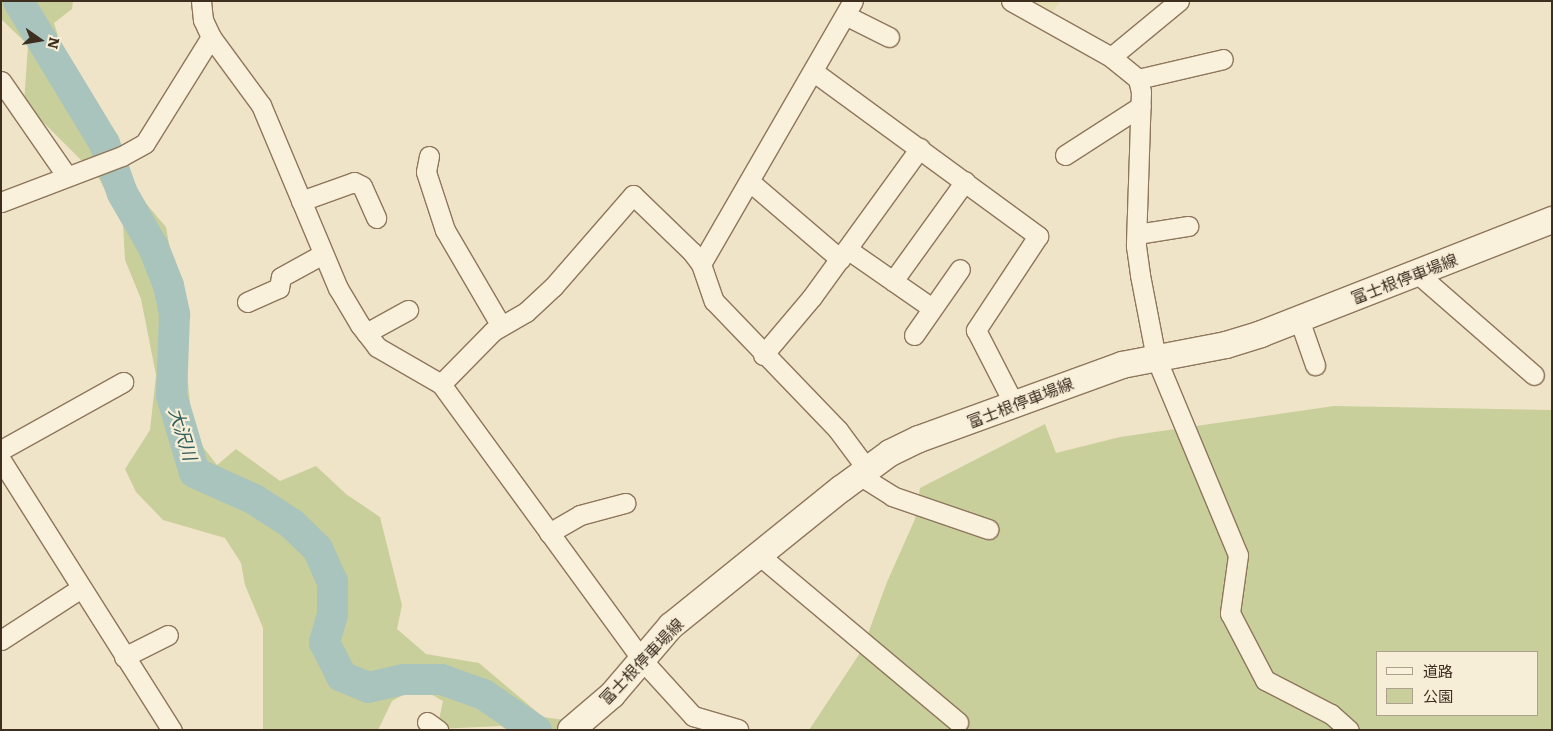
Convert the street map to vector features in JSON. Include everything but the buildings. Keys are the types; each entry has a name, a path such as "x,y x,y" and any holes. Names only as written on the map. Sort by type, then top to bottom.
{"main road":[{"name":"富士根停車場線","path":"571,730 612,695 671,626 863,472 919,439 1122,365 1226,345 1299,319 1552,220"}],"street":[{"path":"201,1 203,20 210,37 261,105 338,288 377,347 441,384 642,660 693,716 738,729"},
{"path":"1011,1 1111,56 1138,79 1141,106 1137,234 1140,275 1156,358 1238,555 1230,613 1265,680 1331,714 1349,730"},
{"path":"1111,56 1179,1"},
{"path":"701,264 850,9 889,37"},
{"path":"1,202 66,175 122,156 145,143 210,37"},
{"path":"1138,79 1223,59"},
{"path":"814,72 1038,236 976,330 1014,404"},
{"path":"1,81 66,175"},
{"path":"1065,155 1141,106"},
{"path":"763,356 844,254 920,148"},
{"path":"429,156 426,172 445,230 501,326"},
{"path":"301,201 354,182 362,186 376,218"},
{"path":"893,281 965,182"},
{"path":"756,187 844,254 893,281 932,308"},
{"path":"441,384 501,326 526,312 553,287 633,195 701,264 714,301 763,356 838,430 863,472 892,496 988,529"},
{"path":"1137,234 1188,226"},
{"path":"247,302 279,288 282,277 324,254"},
{"path":"914,335 960,269"},
{"path":"1417,273 1534,374"},
{"path":"366,332 408,310"},
{"path":"1299,319 1315,365"},
{"path":"1,450 122,382"},
{"path":"1,460 172,730"},
{"path":"550,533 580,515 625,503"},
{"path":"759,555 958,722"},
{"path":"5,631 81,588"},
{"path":"124,657 168,635"}],"shaded area":[{"path":"1025,1 1061,1 1048,17"}],"green space":[{"path":"1,1 73,1 72,9 54,23 69,71 78,81 116,159 85,164 24,103 28,45 1,19"},
{"path":"114,166 166,227 181,311 193,434 217,465 236,449 280,481 316,466 346,494 380,517 402,605 397,629 426,654 479,663 543,717 564,720 566,730 507,730 501,726 437,729 443,701 418,687 392,701 378,730 263,730 263,628 245,585 241,563 225,538 163,520 136,492 125,469 150,430 156,375 141,299 125,260 123,224 96,173"},
{"path":"1334,406 1552,410 1552,730 809,730 862,650 887,582 915,519 920,488 1045,424 1056,453 1120,437"}],"waterway":[{"name":"大沢川","path":"18,1 104,143 122,193 153,247 168,285 174,314 171,395 194,472 254,499 291,523 317,548 332,581 332,614 324,642 341,676 368,687 404,679 441,679 483,694 536,730"}]}
